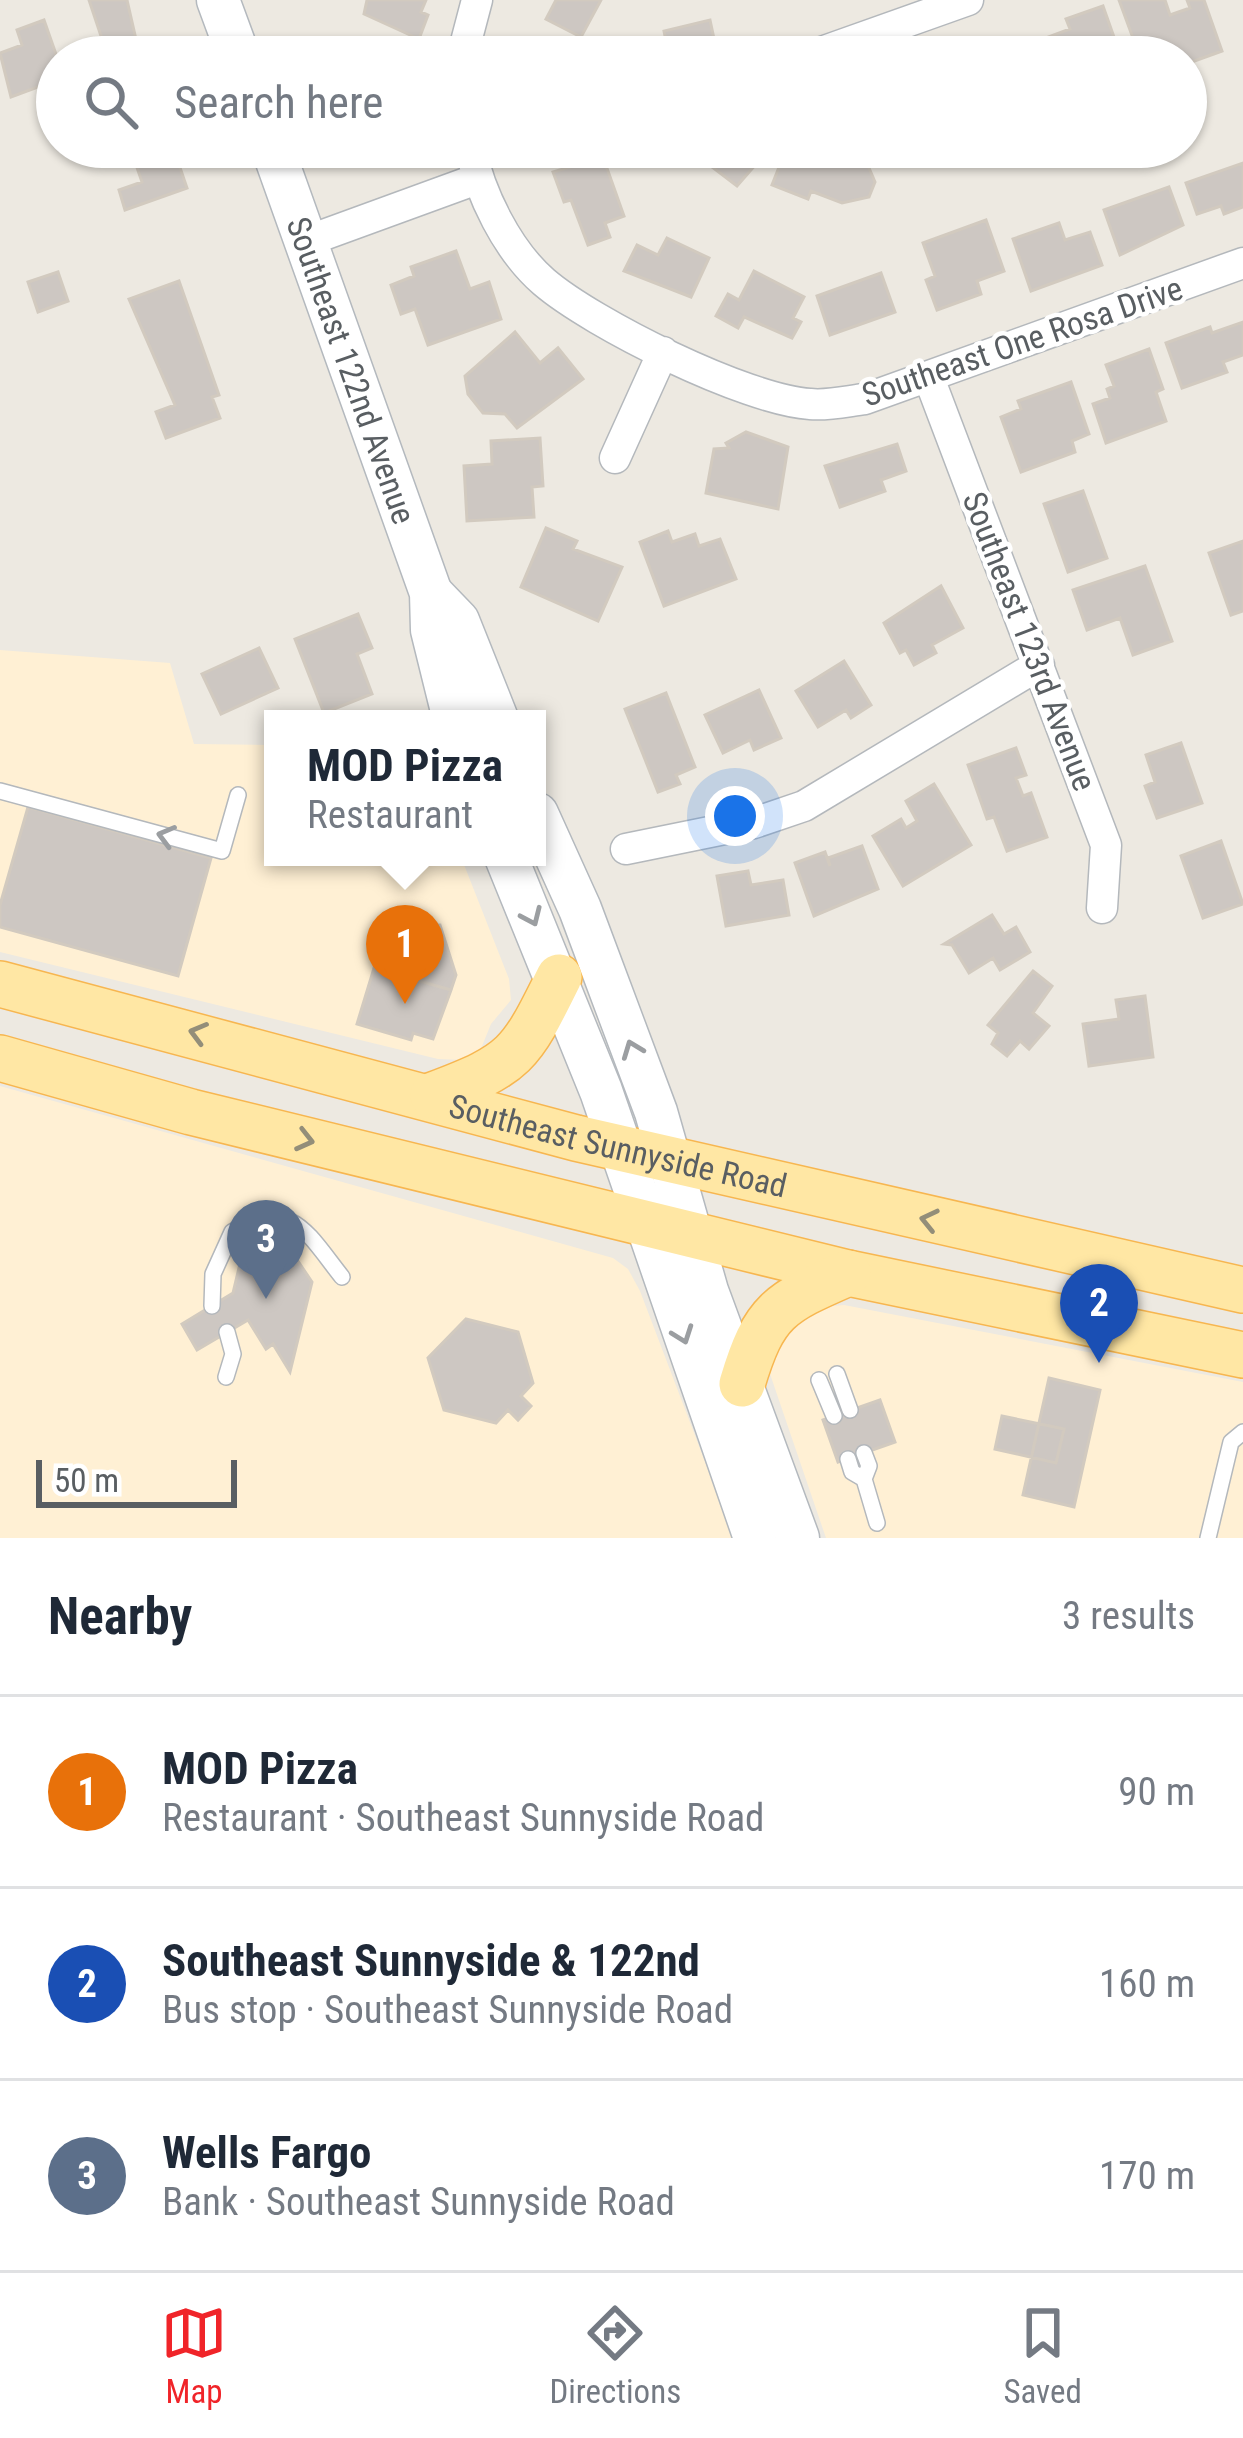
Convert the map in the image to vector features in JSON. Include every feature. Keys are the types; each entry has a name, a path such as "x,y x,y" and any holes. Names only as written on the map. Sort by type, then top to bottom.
{"main road":[{"path":"218,0 231,36"},
{"name":"Southeast 122nd Avenue","path":"280,168 431,593 432,630 452,710"},
{"name":"Southeast 122nd Avenue","path":"431,593 458,621 493,710"},
{"path":"546,834 580,909 799,1538"},
{"path":"510,866 559,977 755,1538"},
{"path":"433,1095 485,1076 514,1057 526,1044 559,977"},
{"name":"Southeast Sunnyside Road","path":"0,984 620,1148 1243,1290"},
{"path":"0,1058 191,1112 848,1274 1223,1353 1243,1323"},
{"path":"742,1384 756,1339 772,1311 791,1297 848,1274"}],"street":[{"path":"468,36 477,0"},
{"path":"867,36 968,0"},
{"name":"Southeast One Rosa Drive","path":"475,168 506,233 542,280 591,316 663,352 764,393 810,404 866,399 1243,263"},
{"path":"307,242 477,179"},
{"path":"615,458 663,352"},
{"name":"Southeast 123rd Avenue","path":"929,378 1106,844 1102,908"},
{"path":"626,849 754,823 804,806 1039,665"}],"lane":[{"path":"0,790 222,851 238,795"},
{"path":"212,1306 213,1274 232,1232 271,1214 287,1217 301,1229 342,1277"},
{"path":"226,1377 233,1354 227,1332"},
{"path":"819,1379 842,1413 837,1374"},
{"path":"1208,1538 1231,1442 1243,1432"},
{"path":"856,1456 852,1472 864,1479 877,1523"}],"shaded area":[{"path":"0,650 170,663 194,744 264,745 264,866 465,866 509,979 511,1000 491,1024 480,1051 462,1060 438,1059 0,952"},
{"path":"0,1086 613,1258 628,1269 640,1291 734,1538 0,1538"},
{"path":"844,1305 1243,1382 1243,1538 826,1538 769,1371 789,1325 821,1307"}],"building":[{"path":"89,0 127,0 135,36 101,36"},
{"path":"367,0 426,0 421,12 428,15 420,36 412,36 364,14"},
{"path":"556,0 601,0 582,36 546,19"},
{"path":"1119,0 1165,0 1170,15 1190,8 1187,0 1204,0 1222,51 1207,56 1207,36 1132,36"},
{"path":"1103,6 1114,36 1051,36 1070,29 1066,19"},
{"path":"44,20 50,36 36,36 36,88 11,97 0,53 22,45 17,30"},
{"path":"710,20 713,36 665,36 664,31"},
{"path":"1243,163 1243,207 1224,214 1221,206 1197,214 1186,183"},
{"path":"137,168 180,168 187,188 125,210 119,190 142,182"},
{"path":"607,168 624,216 605,223 610,237 588,245 571,200 564,202 553,172"},
{"path":"713,168 753,168 737,186"},
{"path":"779,168 869,168 875,182 869,197 842,203 811,191 808,199 772,185"},
{"path":"1169,187 1183,225 1120,255 1104,210"},
{"path":"986,220 1004,271 977,281 981,294 937,310 926,280 935,276 923,243"},
{"path":"1059,223 1065,240 1090,232 1102,265 1031,291 1013,239"},
{"path":"667,238 709,258 691,297 624,271 637,245 658,255"},
{"path":"456,251 470,289 489,282 501,319 428,345 415,309 401,314 391,285 414,276 411,267"},
{"path":"754,271 804,297 793,318 801,322 792,338 744,317 738,328 716,316 728,294 739,300"},
{"path":"58,272 68,301 38,312 28,282"},
{"path":"881,273 895,312 830,335 817,296"},
{"path":"179,281 219,395 212,397 220,418 166,438 156,412 175,405 129,299"},
{"path":"1243,322 1243,355 1223,362 1227,372 1182,388 1166,343 1210,327 1212,333"},
{"path":"515,332 540,363 558,348 583,379 517,428 505,414 483,413 468,394 465,376"},
{"path":"1149,349 1163,389 1156,392 1166,421 1106,443 1093,404 1110,398 1107,389 1114,386 1106,365"},
{"path":"1071,382 1089,434 1072,441 1075,452 1021,472 1001,417 1021,409 1018,401"},
{"path":"746,432 788,447 778,509 706,493 714,449 729,448 726,443"},
{"path":"540,438 543,486 532,487 534,517 467,521 464,466 492,464 491,441"},
{"path":"897,444 906,471 881,480 885,491 840,507 825,466"},
{"path":"1083,491 1107,558 1068,572 1044,504"},
{"path":"546,528 577,541 573,549 622,567 598,621 521,587"},
{"path":"668,531 672,542 695,534 699,546 720,539 736,579 664,606 640,542"},
{"path":"1243,541 1243,611 1231,615 1209,553"},
{"path":"1145,566 1172,641 1133,655 1120,618 1087,630 1073,590"},
{"path":"941,586 963,628 932,645 936,653 914,665 906,650 900,653 884,623"},
{"path":"358,614 372,648 357,654 372,694 323,710 295,639"},
{"path":"259,648 278,688 221,714 202,674"},
{"path":"844,661 871,705 851,718 846,710 818,727 796,691"},
{"path":"759,690 781,738 754,750 750,740 723,753 705,715"},
{"path":"666,693 695,767 676,775 680,784 658,792 625,709"},
{"path":"1181,743 1202,803 1157,818 1145,786 1155,782 1146,755"},
{"path":"1016,748 1026,775 1016,778 1023,796 1031,793 1047,837 1007,851 994,817 987,819 968,765"},
{"path":"934,784 971,845 903,886 873,836 901,819 906,828 917,821 906,801"},
{"path":"28,807 211,858 178,976 0,927 0,905"},
{"path":"1221,841 1243,904 1203,918 1181,856"},
{"path":"862,846 878,889 814,916 795,863 825,852 830,866 828,858"},
{"path":"748,871 751,885 783,880 789,915 726,926 717,876"},
{"path":"992,915 1004,934 1016,927 1030,952 1000,970 993,958 969,973 952,945 944,944"},
{"path":"440,925 456,975 451,990 374,968 384,934"},
{"path":"374,968 451,990 433,1039 413,1033 411,1040 357,1024"},
{"path":"1033,971 1052,986 1033,1013 1049,1026 1029,1049 1020,1041 1007,1056 992,1044 998,1033 988,1025"},
{"path":"1145,996 1153,1057 1089,1066 1083,1024 1119,1019 1116,1000"},
{"path":"277,1230 312,1282 290,1372 273,1344 266,1349 248,1320 197,1350 182,1324 233,1293 243,1251"},
{"path":"466,1319 518,1332 533,1383 521,1396 531,1406 518,1420 508,1410 496,1423 444,1410 428,1358"},
{"path":"1049,1378 1100,1390 1074,1507 1023,1495"},
{"path":"880,1400 895,1442 838,1462 823,1420"},
{"path":"1002,1416 1064,1429 1056,1463 995,1449"}],"place":[{"name":"MOD Pizza","path":"405,1004"},
{"name":"Wells Fargo","path":"266,1299"},
{"name":"Southeast Sunnyside & 122nd","path":"1099,1363"}]}
